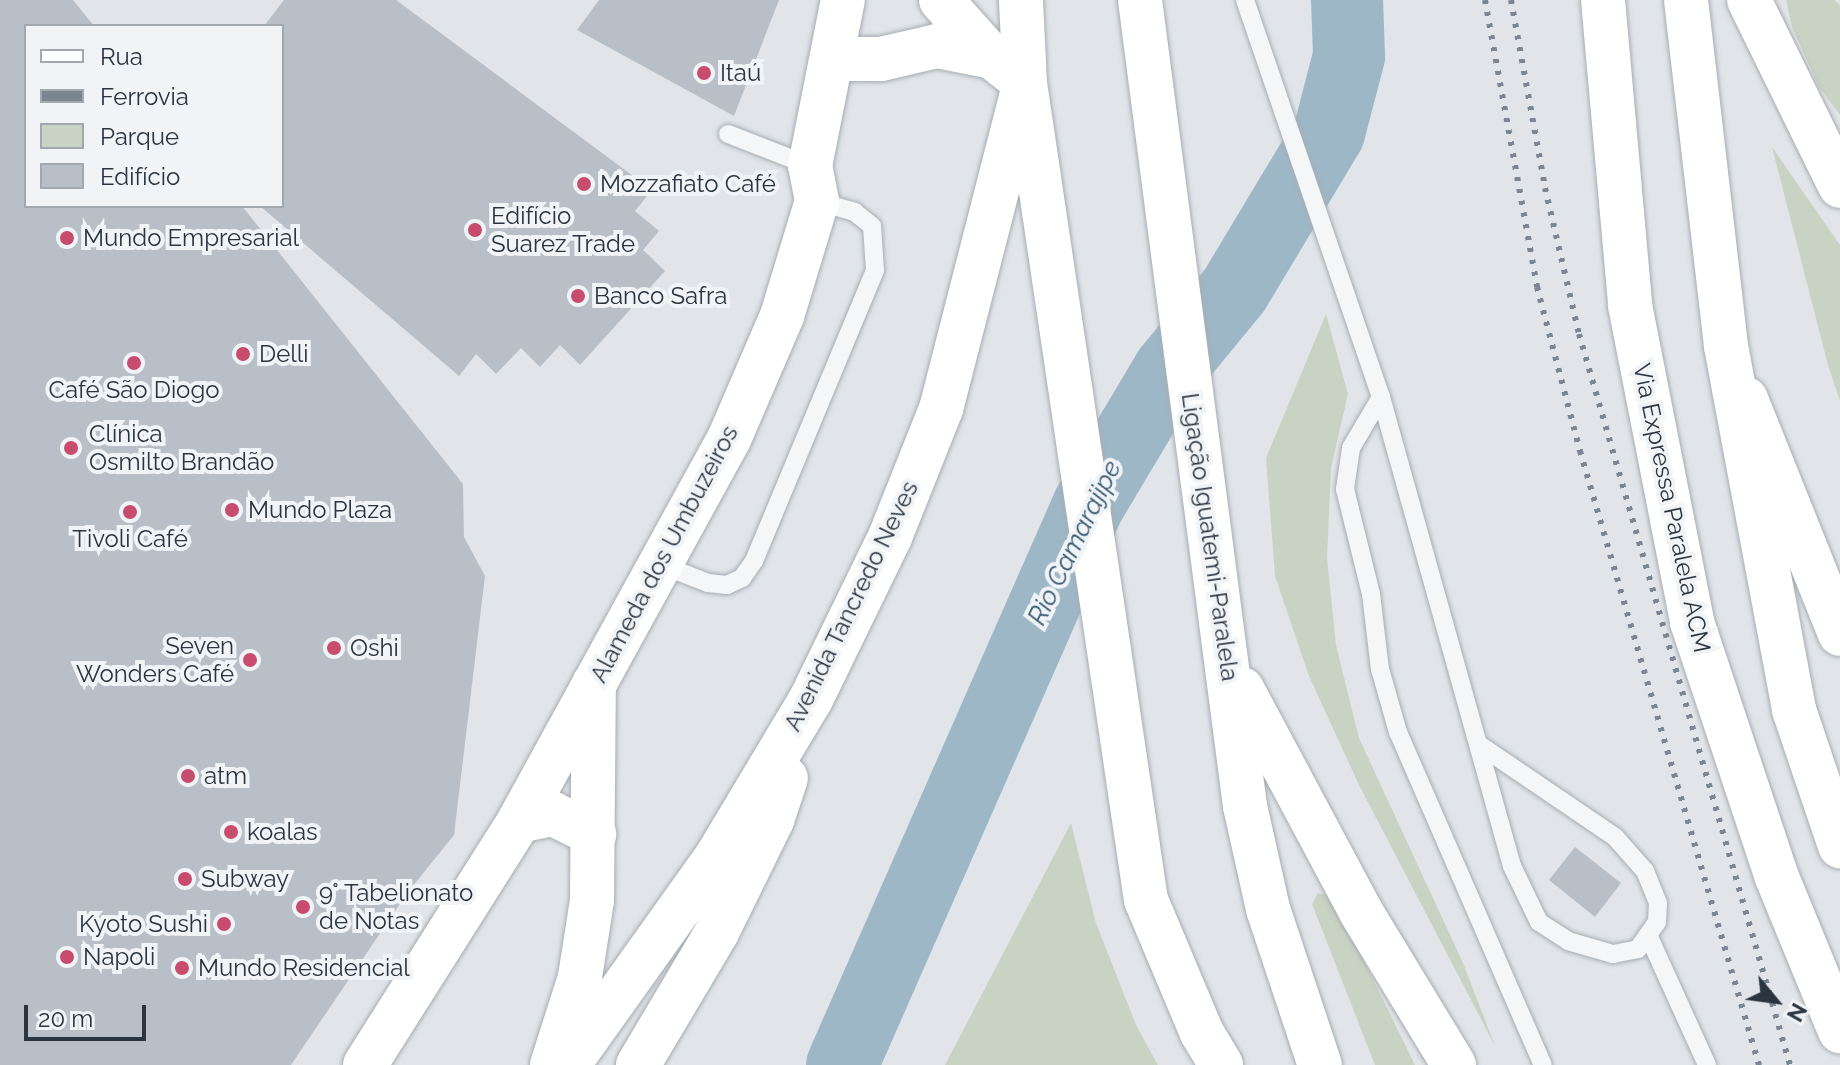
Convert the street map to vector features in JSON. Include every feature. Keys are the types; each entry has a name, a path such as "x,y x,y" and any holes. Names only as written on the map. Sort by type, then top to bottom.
{"main road":[{"name":"Alameda dos Umbuzeiros","path":"365,1065 519,821 729,439 782,316 814,184 843,0"},
{"path":"941,0 992,57 1025,83 1146,900 1202,1033 1221,1065"},
{"name":"Avenida Tancredo Neves","path":"568,1065 717,856 811,699 890,537 941,409 1025,83 1021,0"},
{"name":"Via Expressa Paralela ACM","path":"1603,0 1630,305 1692,622 1776,875 1840,1031"},
{"path":"1686,0 1726,346 1794,710 1840,846"},
{"path":"1749,0 1840,186"},
{"name":"Ligação Iguatemi-Paralela","path":"1142,12 1178,324 1230,666 1245,806 1268,909 1320,1065"},
{"path":"833,59 881,59 937,46 992,57"},
{"path":"1726,346 1840,634"},
{"path":"1230,666 1361,912 1454,1065"},
{"path":"552,1065 580,977 592,900 594,684"},
{"path":"638,1065 717,932 772,820 811,699"},
{"path":"519,821 553,814 594,834"}],"lane":[{"path":"1246,3 1381,397 1481,746 1512,866 1539,922 1568,941 1613,954 1638,949 1649,937 1658,903 1645,871 1615,837 1481,746"},
{"path":"662,565 708,583 727,585 742,578 754,561 875,270 872,226 814,184 728,134"},
{"path":"1381,397 1351,448 1345,489 1371,594 1380,669 1398,732 1543,1065"},
{"path":"1649,937 1707,1065"}],"green space":[{"path":"1786,0 1834,0 1840,5 1840,115 1819,87 1792,27"},
{"path":"1772,147 1840,245 1840,401 1828,365"},
{"path":"1326,314 1348,394 1331,468 1327,558 1336,645 1359,738 1463,963 1495,1046 1359,785 1309,676 1275,576 1266,458"},
{"path":"1071,823 1096,923 1136,1025 1158,1065 945,1065"},
{"path":"1318,893 1332,896 1415,1065 1375,1065 1312,904"}],"building":[{"name":"Mundo Plaza","path":"0,0 73,0 92,24 24,24 24,208 244,208 463,484 464,537 485,576 454,835 408,892 291,1065 0,1065"},
{"path":"284,0 396,0 652,190 635,211 659,231 643,250 665,271 580,365 560,345 540,367 521,348 496,374 476,354 459,376 262,208 284,208 284,24 266,24"},
{"name":"Itaú","path":"599,0 779,0 734,116 577,30"},
{"path":"1575,847 1621,883 1595,917 1549,880"}],"waterway":[{"name":"Rio Camarajipe","path":"842,1065 1088,506 1169,370 1234,291 1329,133 1349,56 1347,0"}],"railway":[{"path":"1485,0 1537,287 1580,451 1759,1065"},
{"path":"1511,0 1545,188 1579,334 1790,1065"}],"place":[{"name":"Itaú","path":"704,73"},
{"name":"Mozzafiato Café","path":"584,184"},
{"name":"Edifício Suarez Trade","path":"475,230"},
{"name":"Mundo Empresarial","path":"67,238"},
{"name":"Banco Safra","path":"578,296"},
{"name":"Delli","path":"243,354"},
{"name":"Café São Diogo","path":"134,363"},
{"name":"Clínica Osmilto Brandão","path":"71,448"},
{"name":"Mundo Plaza","path":"232,510"},
{"name":"Tivoli Café","path":"130,512"},
{"name":"Oshi","path":"334,648"},
{"name":"Seven Wonders Café","path":"250,660"},
{"name":"atm","path":"188,776"},
{"name":"koalas","path":"231,832"},
{"name":"Subway","path":"185,879"},
{"name":"9° Tabelionato de Notas","path":"303,907"},
{"name":"Kyoto Sushi","path":"224,924"},
{"name":"Napoli","path":"67,957"},
{"name":"Mundo Residencial","path":"182,968"}]}
